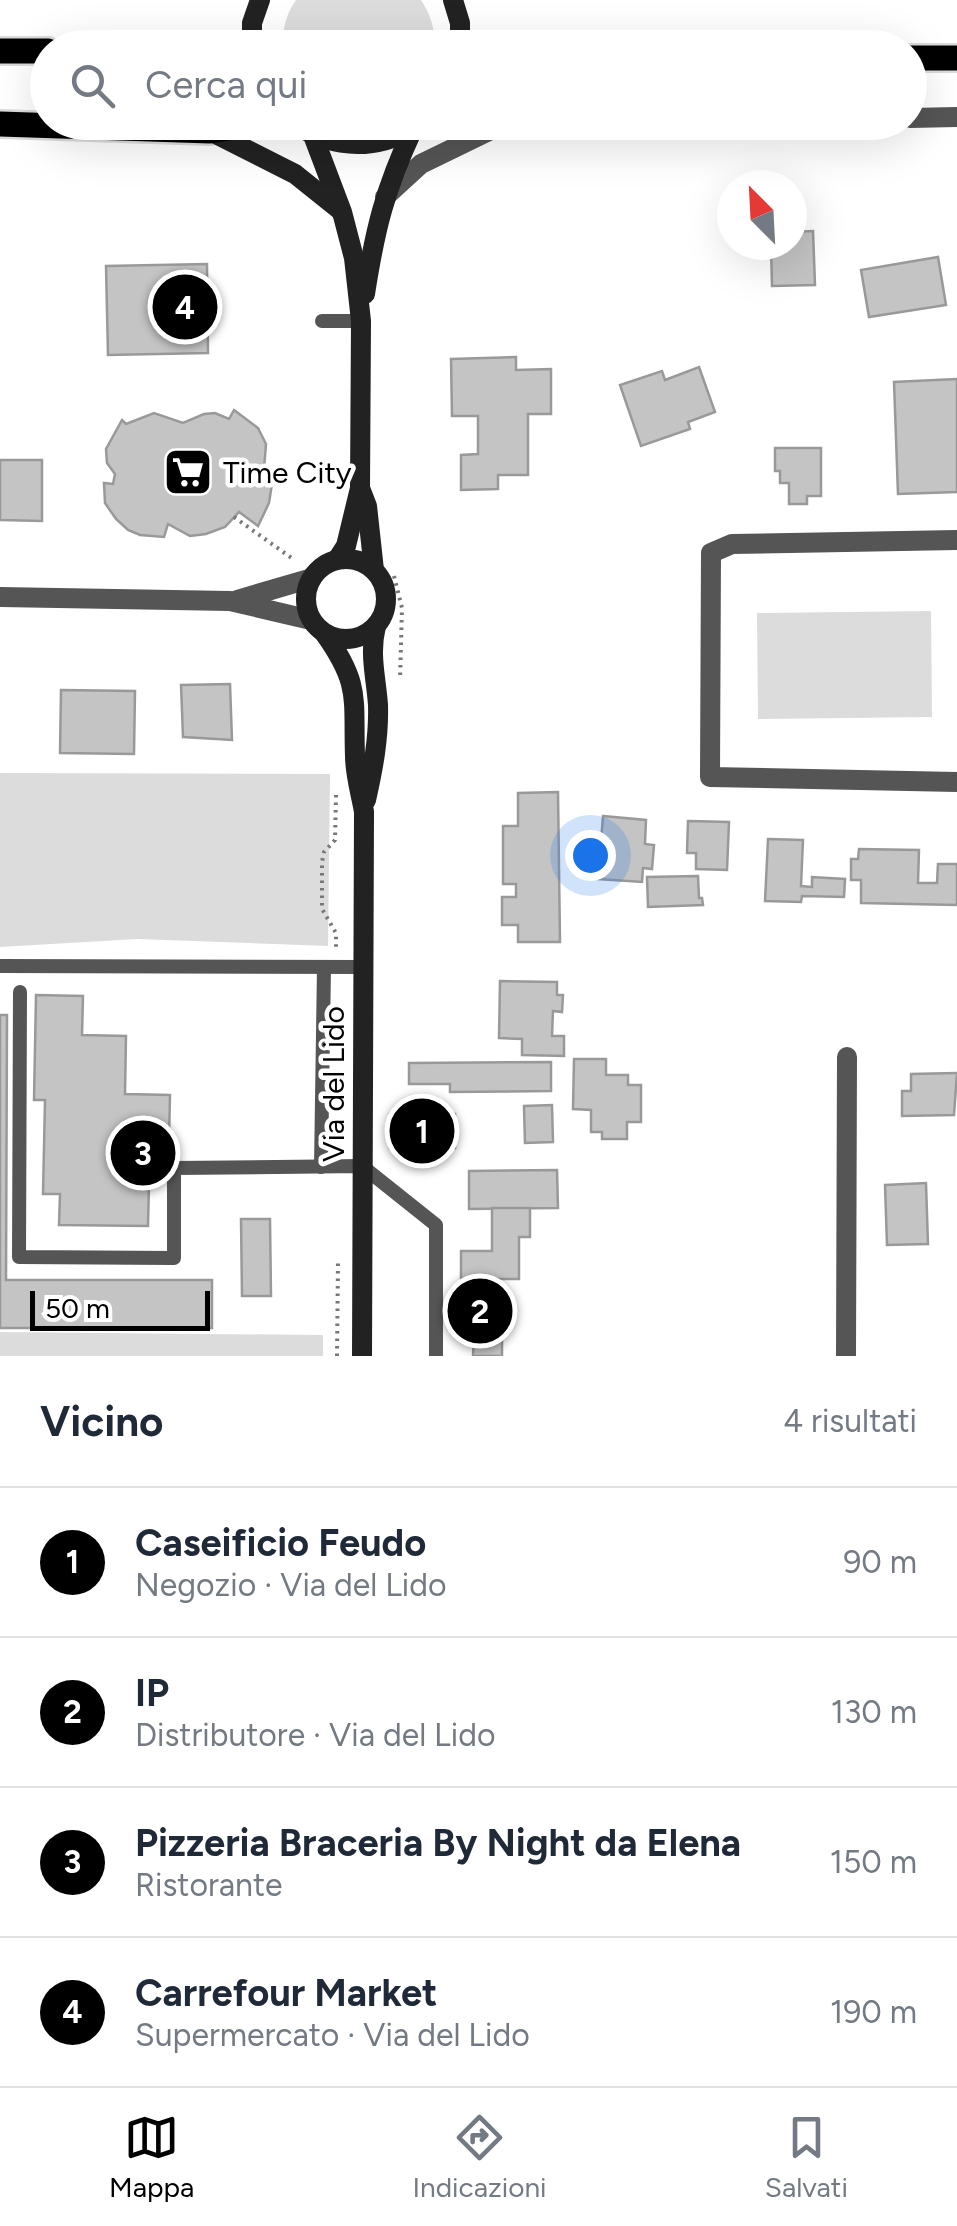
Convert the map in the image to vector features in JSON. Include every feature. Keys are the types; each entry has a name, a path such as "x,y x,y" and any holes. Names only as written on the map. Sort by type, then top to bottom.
{"main road":[{"path":"252,30 260,0"},
{"path":"452,0 460,30"},
{"path":"0,51 30,52"},
{"path":"927,58 957,58"},
{"path":"0,124 30,125"},
{"path":"226,140 295,174 342,212"},
{"path":"315,140 342,212 354,258 361,321 360,488 346,546 337,560"},
{"path":"322,140 347,146 388,140"},
{"path":"361,321 376,220 413,140"},
{"path":"360,488 383,571 386,608 376,626 352,639 338,639 318,627 306,598 307,571 350,559 383,571"},
{"name":"Via del Lido","path":"362,1356 364,812 378,735 378,702 370,662 376,626"},
{"name":"Via del Lido","path":"318,627 345,662 354,691 355,760 364,812"}],"street":[{"path":"927,118 957,117"},
{"path":"385,197 421,164 470,140"},
{"path":"957,540 732,544 711,553 710,777 957,782"},
{"path":"230,602 307,571"},
{"path":"0,597 230,602 318,627"},
{"path":"846,1057 846,1356"}],"lane":[{"path":"322,320 361,321"},
{"path":"0,966 363,968"},
{"path":"320,1166 324,967"},
{"path":"20,992 19,1257 174,1258 174,1168 362,1166 436,1225 436,1356"}],"path":[{"path":"234,518 307,571"},
{"path":"383,571 402,608 400,684"},
{"path":"336,788 335,840 324,852 322,862 322,909 336,933 336,944"},
{"path":"337,1356 338,1249"}],"shaded area":[{"path":"296,0 421,0 433,30 284,30"},
{"path":"931,611 932,717 758,719 757,613"},
{"path":"0,773 330,774 328,946 137,939 0,947"},
{"path":"0,1332 323,1335 323,1356 0,1356"}],"building":[{"path":"807,231 813,231 815,285 772,286 771,260 807,260"},
{"path":"938,257 946,305 869,317 861,270"},
{"path":"207,264 208,353 108,355 106,266"},
{"path":"516,357 516,370 551,369 551,414 528,414 528,475 498,475 498,489 461,490 461,455 478,454 478,416 452,416 451,359"},
{"path":"699,367 715,412 688,422 690,429 641,446 620,385 662,371 665,380"},
{"path":"957,379 957,492 898,494 894,382"},
{"name":"Time City","path":"234,410 258,428 266,444 264,469 257,481 272,484 269,503 258,526 239,512 225,527 206,534 190,536 168,524 164,537 140,535 116,519 105,503 104,483 113,484 115,474 107,463 106,449 122,420 126,424 154,413 183,423 215,413 229,419"},
{"path":"775,448 821,448 821,496 807,496 807,504 789,504 789,483 780,483 780,471 775,471"},
{"path":"0,460 42,460 42,521 0,520"},
{"path":"230,684 232,740 183,737 181,685"},
{"path":"61,690 135,691 134,754 60,753"},
{"path":"558,792 560,942 518,942 518,925 502,925 502,897 516,897 516,884 503,884 503,826 518,826 518,793"},
{"path":"603,816 646,820 645,844 654,845 652,869 643,868 642,882 598,879"},
{"path":"688,821 729,822 727,870 696,869 696,853 687,853"},
{"path":"768,839 803,840 801,886 812,887 812,877 845,879 844,897 802,896 801,902 765,901"},
{"path":"859,849 919,850 918,883 937,883 938,864 957,864 957,905 861,903 861,880 851,880 851,859 858,859"},
{"path":"698,876 703,905 648,907 647,877"},
{"path":"500,981 557,982 557,995 563,995 562,1012 553,1011 552,1036 564,1036 564,1056 522,1055 522,1039 499,1038"},
{"path":"36,995 83,996 82,1035 126,1036 125,1094 170,1095 169,1141 150,1141 148,1226 59,1225 60,1194 43,1194 45,1100 34,1100"},
{"path":"0,1015 7,1015 6,1280 212,1280 212,1328 0,1328"},
{"path":"574,1059 606,1059 606,1075 628,1075 628,1085 641,1085 641,1122 627,1122 627,1139 602,1139 602,1132 591,1132 591,1110 573,1109"},
{"path":"551,1062 551,1091 450,1092 450,1084 409,1084 409,1063"},
{"path":"957,1073 954,1115 902,1116 902,1091 911,1091 911,1074"},
{"path":"552,1105 553,1142 525,1143 524,1106"},
{"path":"390,1114 455,1114 455,1148 390,1148"},
{"path":"557,1170 558,1208 469,1209 469,1171"},
{"path":"926,1183 928,1244 887,1245 885,1185"},
{"path":"492,1208 530,1208 530,1237 519,1237 519,1279 461,1279 461,1251 492,1251"},
{"path":"241,1219 270,1219 271,1296 242,1296"},
{"path":"474,1334 502,1335 502,1356 473,1356"}],"place":[{"name":"Carrefour Market","path":"185,307"},
{"name":"Time City","path":"188,472"},
{"name":"Caseificio Feudo","path":"422,1131"},
{"name":"Pizzeria Braceria By Night da Elena","path":"143,1153"},
{"name":"IP","path":"480,1311"}]}
